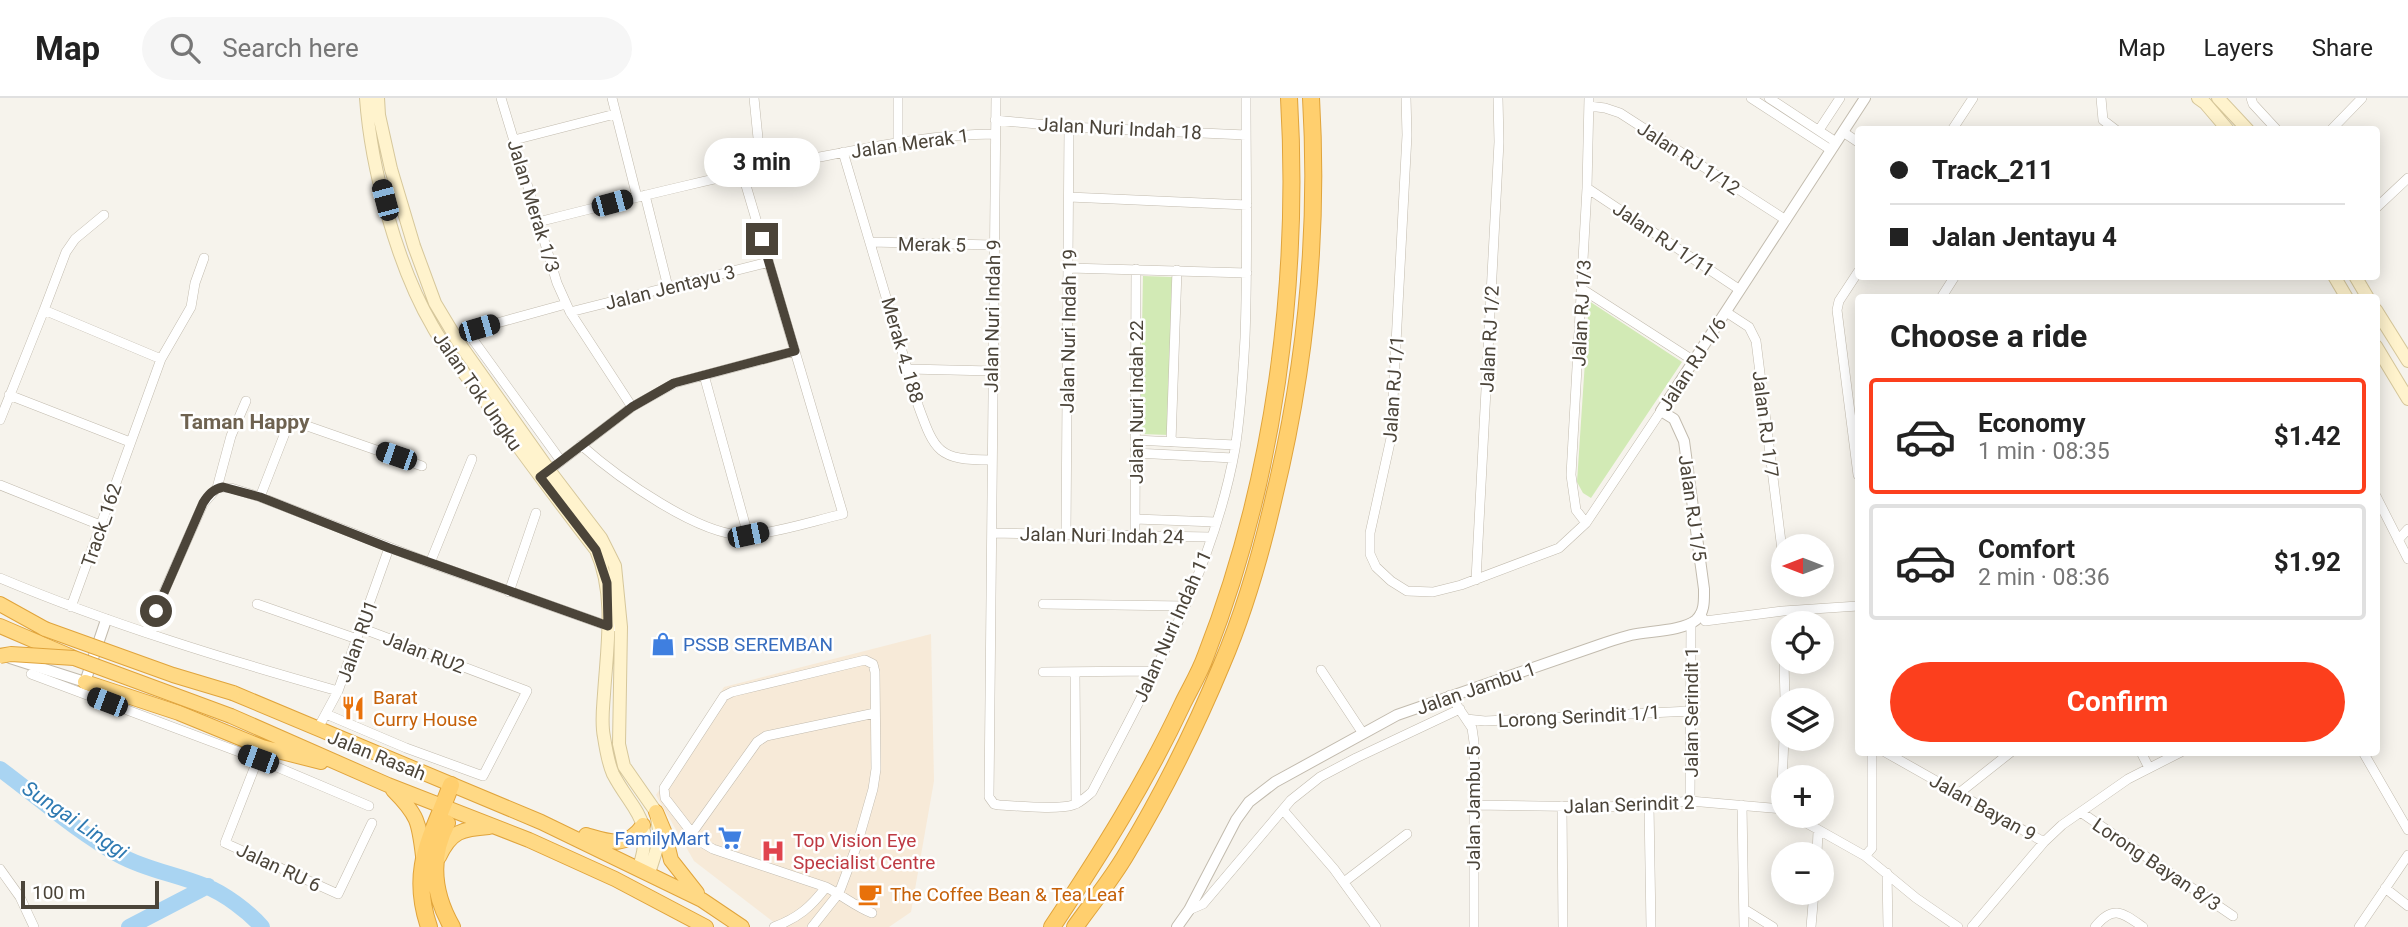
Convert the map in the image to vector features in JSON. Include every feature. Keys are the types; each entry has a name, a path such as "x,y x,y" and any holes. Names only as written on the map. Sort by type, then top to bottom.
{"highway":[{"path":"1052,927 1108,843 1161,751 1206,656 1240,556 1271,423 1283,331 1291,232 1289,98"},
{"path":"1088,927 1179,760 1223,663 1259,560 1291,427 1301,364 1313,234 1314,142 1311,98"},
{"path":"0,604 45,629"},
{"name":"Jalan Rasah","path":"0,610 173,675 270,707 317,730 541,822 702,900 742,927"},
{"name":"Jalan Rasah","path":"0,626 74,658 231,716 388,785 529,840 615,879 706,927"},
{"path":"0,655 74,658"},
{"path":"85,682 179,713 260,753 353,769"},
{"path":"388,785 412,809 437,894 453,927"},
{"path":"429,927 423,904 429,861 456,787"},
{"path":"656,812 671,860 702,900"},
{"path":"541,822 616,841 624,841 634,836 643,825"},
{"path":"429,861 463,829 494,826"},
{"path":"1075,927 1126,855"},
{"path":"615,879 642,873 655,899"}],"main road":[{"name":"Jalan Tok Ungku","path":"366,98 368,122 383,192 396,240 420,302 446,347 544,473"},
{"name":"Jalan Tok Ungku","path":"378,98 391,169 414,246 435,303 600,558 615,626 619,744 624,766 656,812"},
{"path":"2218,98 2244,126"},
{"path":"2204,100 2225,126"},
{"path":"2380,316 2408,361"},
{"path":"2380,352 2406,393"},
{"name":"Jalan Tok Ungku","path":"615,626 602,729 613,774 635,806 643,825"},
{"path":"642,873 658,845 656,812"},
{"path":"642,873 643,825"}],"street":[{"name":"Jalan Merak 1/3","path":"501,98 557,283 568,308 632,407"},
{"path":"612,98 668,287"},
{"path":"754,98 761,168"},
{"path":"898,98 898,143"},
{"name":"Jalan Nuri Indah 9","path":"996,98 989,797 993,804 1076,804"},
{"name":"Jalan Nuri Indah 11","path":"1076,804 1092,792 1155,671 1185,606 1216,522 1233,458 1242,397 1247,273 1246,98"},
{"name":"Jalan RJ 1/1","path":"1405,98 1407,135 1391,438 1370,533 1370,554 1376,567 1406,591 1433,592 1476,580"},
{"name":"Jalan RJ 1/2","path":"1476,580 1499,98"},
{"path":"1751,98 1834,146"},
{"path":"1769,98 1819,130 1834,146"},
{"path":"1819,130 1840,98"},
{"name":"Jalan RJ 1/6","path":"1476,580 1559,548 1574,537 1586,523 1865,98"},
{"path":"1955,126 1973,98"},
{"path":"2101,98 2103,120 2111,126"},
{"path":"2251,98 2253,104 2273,126"},
{"path":"2335,126 2362,98"},
{"name":"Jalan RJ 1/3","path":"1586,523 1576,510 1572,489 1589,102"},
{"name":"Jalan RJ 1/12","path":"1589,102 1620,113 1786,220"},
{"path":"514,140 615,114"},
{"name":"Jalan Nuri Indah 18","path":"995,120 1069,127 1246,135"},
{"name":"Jalan Nuri Indah 19","path":"1066,535 1069,127"},
{"path":"1843,132 1855,140"},
{"name":"Jalan Merak 1","path":"538,222 742,172 843,152 964,134 995,134"},
{"name":"Merak 4_188","path":"843,152 929,435 943,453 954,458 991,460"},
{"path":"581,445 607,468 704,526 729,534 748,535 843,514 742,172"},
{"path":"2380,204 2408,177"},
{"name":"Jalan RJ 1/11","path":"1587,188 1740,290"},
{"path":"1069,197 1247,205"},
{"path":"0,420 66,251 75,239 104,215"},
{"name":"Merak 5","path":"871,242 993,245"},
{"name":"Track_162","path":"71,607 161,359 187,315 204,258"},
{"name":"Jalan Jentayu 3","path":"561,461 474,341 474,335 479,328 668,287 769,261"},
{"path":"1069,268 1247,273"},
{"name":"Jalan Nuri Indah 22","path":"1135,535 1136,269"},
{"path":"1171,442 1178,270"},
{"path":"1855,277 1839,301 1837,310 1855,451"},
{"path":"1582,289 1694,362"},
{"path":"44,310 161,359"},
{"name":"Jalan RJ 1/7","path":"1726,312 1749,327 1756,341 1780,534"},
{"path":"544,473 632,407 674,383 795,351"},
{"path":"908,369 992,371"},
{"path":"704,375 748,535"},
{"path":"9,395 130,442"},
{"path":"146,632 203,503 217,488 231,436 246,401"},
{"name":"Jalan RJ 1/5","path":"1661,411 1674,419 1684,441 1704,589 1700,614"},
{"path":"260,497 290,419 422,466"},
{"path":"1135,440 1235,445"},
{"path":"1135,453 1233,458"},
{"path":"430,563 472,459"},
{"path":"0,485 100,524"},
{"path":"217,488 231,488 260,497 509,592 615,626"},
{"path":"2380,504 2408,559"},
{"path":"509,592 536,513"},
{"path":"1135,519 1216,522"},
{"path":"2398,540 2408,529"},
{"name":"Jalan Nuri Indah 24","path":"992,533 1211,537"},
{"name":"Jalan RU1","path":"317,730 338,691 389,548"},
{"path":"0,578 106,620 338,691"},
{"path":"257,604 357,639"},
{"path":"1043,604 1185,606"},
{"path":"1783,611 1855,606"},
{"path":"1691,623 1700,614 1705,621 1771,613"},
{"path":"0,655 85,682 106,620"},
{"name":"Jalan Jambu 1","path":"1177,927 1189,910 1236,820 1249,802 1275,782 1397,715 1621,638 1691,623"},
{"name":"Jalan Serindit 1","path":"1690,801 1691,623"},
{"name":"Jalan RU2","path":"361,628 527,691 483,776 406,748"},
{"path":"812,927 839,893 857,845 873,789 876,769 875,671 873,664 865,660 724,696 664,788 665,799 701,842 713,849 826,887 839,893 872,913"},
{"path":"1321,670 1362,733"},
{"path":"1043,672 1155,671"},
{"path":"1074,672 1076,804"},
{"path":"31,674 260,753 369,806"},
{"name":"Jalan Jambu 5","path":"1450,695 1472,728 1474,742 1474,927"},
{"path":"1189,910 1203,904 1291,800 1320,778 1460,709"},
{"name":"Lorong Serindit 1/1","path":"1466,719 1485,721 1691,710"},
{"path":"692,833 757,741 766,736 876,712"},
{"path":"326,714 406,748 401,765"},
{"name":"Jalan RU 6","path":"260,753 225,843 338,894 372,823"},
{"path":"1865,856 1872,848 1872,756"},
{"name":"Jalan Bayan 9","path":"1892,756 2044,842"},
{"path":"1958,794 2006,756"},
{"path":"2143,756 2149,768"},
{"path":"1972,927 2044,842 2062,825 2106,793 2173,756"},
{"path":"2365,756 2406,822"},
{"name":"Jalan Serindit 2","path":"1473,805 1649,805 1690,801 1771,807"},
{"path":"1649,805 1651,927"},
{"path":"1742,805 1744,927"},
{"path":"1562,806 1563,927"},
{"path":"1283,810 1344,882 1376,927"},
{"name":"Lorong Bayan 8/3","path":"2082,813 2233,916"},
{"path":"1813,828 1865,856 1916,898 1958,927"},
{"path":"1817,842 1818,831"},
{"path":"1344,882 1407,834"},
{"path":"2359,927 2408,855"},
{"path":"0,869 20,897 34,927"},
{"path":"1887,873 1888,927"},
{"path":"774,927 809,909 826,887"},
{"path":"2385,888 2408,906"},
{"path":"1811,927 1813,905"},
{"path":"1744,909 1773,927"},
{"path":"2095,927 2103,918 2119,912 2143,927"}],"shaded area":[{"path":"931,634 934,781 911,912 889,927 780,927 694,861 656,795 724,687"}],"green space":[{"path":"1143,276 1172,277 1169,435 1140,434"},
{"path":"1589,301 1682,362 1591,498 1583,493 1577,482"}],"waterway":[{"name":"Sungai Linggi","path":"0,769 103,846 140,864 220,893 262,927"},
{"path":"129,927 208,886"}],"place":[{"name":"PSSB SEREMBAN","path":"663,644"},
{"name":"Barat Curry House","path":"353,708"},
{"name":"FamilyMart","path":"730,838"},
{"name":"Top Vision Eye Specialist Centre","path":"773,851"},
{"name":"The Coffee Bean & Tea Leaf","path":"870,894"}],"district":[{"name":"Taman Happy","path":"245,422"}],"route":[{"path":"156,611 203,503 217,488 223,487 260,497 389,548 608,626 607,583 603,565 596,550 540,477 632,407 674,383 795,351 762,239"}]}
